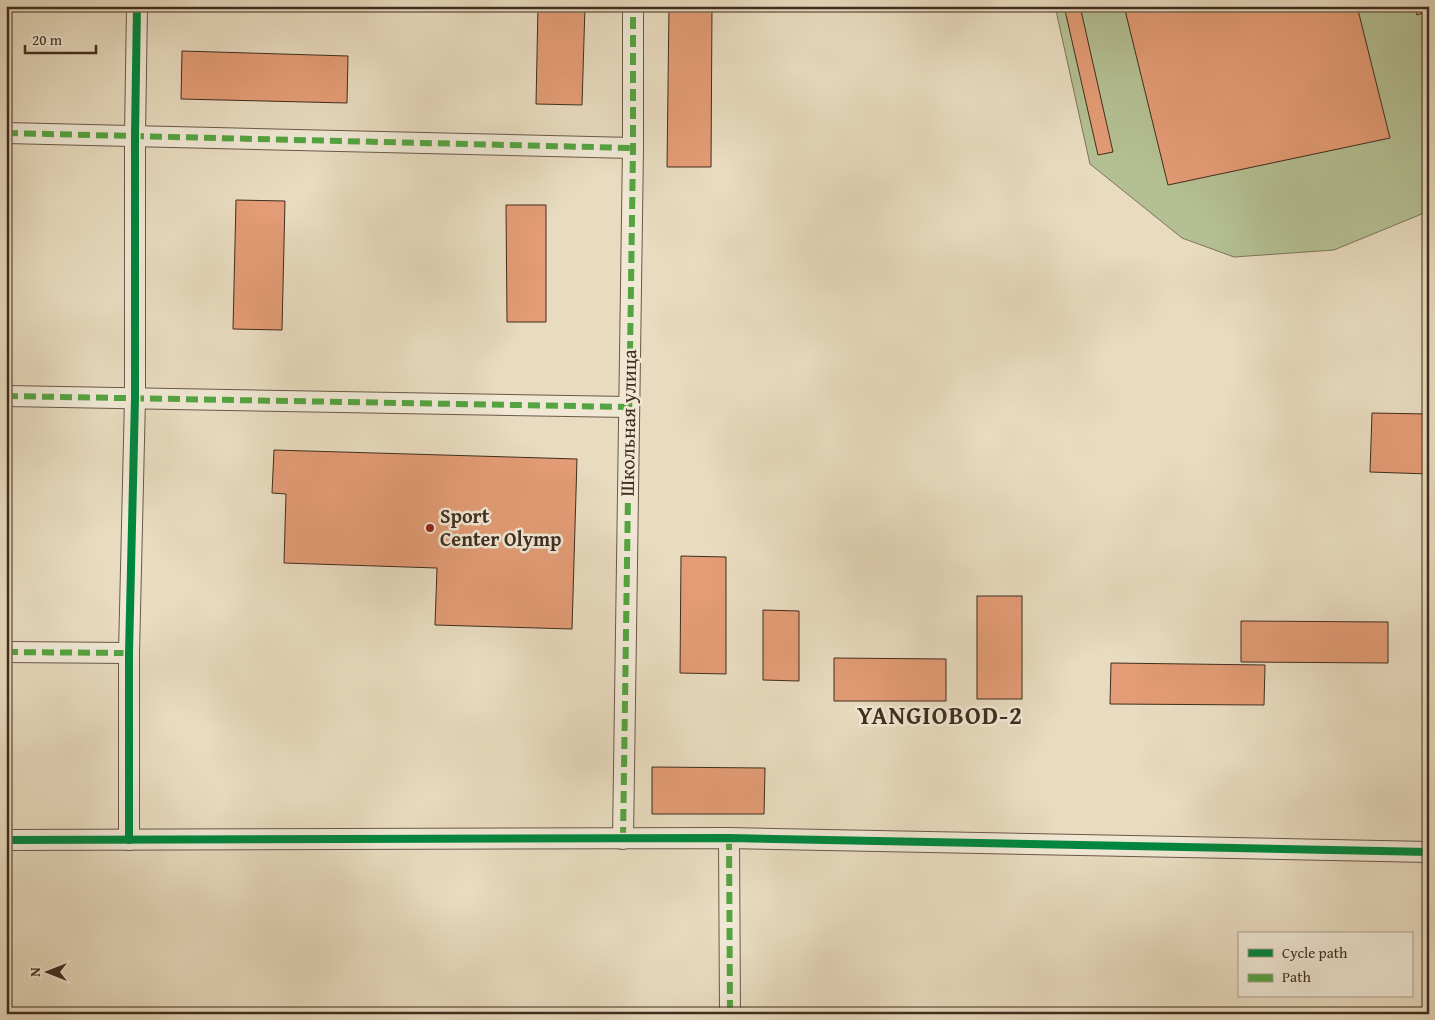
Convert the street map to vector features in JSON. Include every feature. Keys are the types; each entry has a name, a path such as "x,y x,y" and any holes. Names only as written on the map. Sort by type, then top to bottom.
{"street":[{"path":"129,840 129,653 135,398 137,6"},
{"name":"Школьная улица","path":"623,840 633,148 633,6"},
{"path":"6,133 633,148"},
{"path":"6,396 628,407"},
{"path":"6,652 129,653"},
{"path":"729,838 730,1014"},
{"path":"6,840 623,840 729,838 1429,852"}],"green space":[{"path":"1055,6 1429,6 1429,211 1334,250 1234,257 1182,238 1090,164"}],"building":[{"path":"538,6 585,6 582,105 536,104"},
{"path":"669,6 712,6 711,167 667,167"},
{"path":"1064,6 1080,6 1113,152 1098,155"},
{"path":"1124,6 1357,6 1390,138 1168,185"},
{"path":"1414,6 1429,6 1429,11 1417,15"},
{"path":"182,51 348,56 347,103 181,99"},
{"path":"236,200 285,201 282,330 233,329"},
{"path":"506,205 546,205 546,322 507,322"},
{"path":"1372,413 1429,414 1429,474 1370,472"},
{"name":"Sport Center Olymp","path":"274,450 577,459 572,629 435,625 437,568 284,563 286,494 272,493"},
{"path":"681,556 726,557 726,674 680,673"},
{"path":"977,596 1022,596 1022,699 977,699"},
{"path":"763,610 799,611 799,681 763,680"},
{"path":"1241,621 1388,622 1388,663 1241,662"},
{"path":"834,658 946,659 946,701 834,701"},
{"path":"1111,663 1265,665 1264,705 1110,704"},
{"path":"652,767 765,768 764,814 652,814"}],"marked path":[{"path":"623,839 633,148 633,6"},
{"path":"6,133 633,148"},
{"path":"6,396 628,407"},
{"path":"6,652 129,653"},
{"path":"729,838 730,1014"}],"cycle path":[{"path":"129,840 129,653 135,398 137,6"},
{"path":"6,840 729,838 1429,852"}],"place":[{"name":"Sport Center Olymp","path":"430,528"}],"district":[{"name":"YANGIOBOD-2","path":"940,715"}]}
